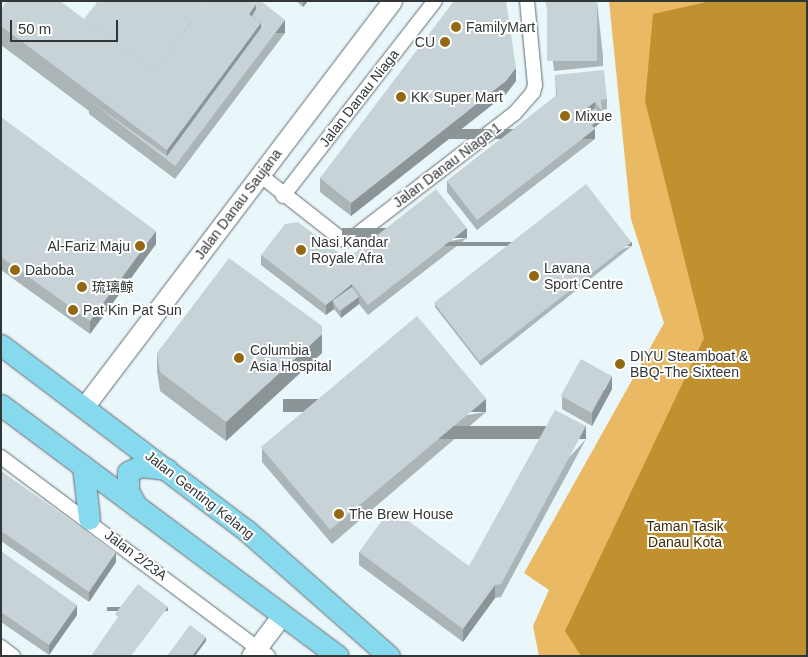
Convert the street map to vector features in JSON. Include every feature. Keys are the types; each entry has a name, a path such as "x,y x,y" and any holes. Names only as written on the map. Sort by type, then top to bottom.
{"main road":[{"name":"Jalan Genting Kelang","path":"1,345 167,468 246,530 389,656"},
{"path":"1,360 66,410 104,422"},
{"path":"1,405 338,656"},
{"path":"83,466 89,519"},
{"path":"138,507 128,491 128,472 140,466 167,468"}],"street":[{"name":"Jalan Danau Saujana","path":"84,407 392,1"},
{"name":"Jalan Danau Niaga","path":"282,196 434,1"},
{"name":"Jalan Danau Niaga 1","path":"260,175 282,196 341,239 350,240 516,113 533,92 535,84 527,1"},
{"name":"Jalan 2/23A","path":"1,457 89,519 259,653"},
{"path":"259,653 282,615"},
{"path":"1,647 13,656"}],"green space":[{"name":"Taman Tasik Danau Kota","path":"609,1 807,1 807,656 539,656 533,626 549,590 524,573 664,323 631,219"}],"shaded area":[{"name":"Taman Tasik Danau Kota","path":"711,1 807,1 807,656 581,656 565,631 704,338 645,101 653,14"}],"building":[{"path":"7,1 60,1 155,72 207,1 253,1 256,4 249,14 261,23 167,150 1,26 1,9"},
{"path":"98,1 207,1 155,72 84,19"},
{"path":"253,1 261,1 285,20 175,166 89,100 167,156 261,28 261,23 252,16 256,9 256,4"},
{"path":"454,1 506,1 516,68 506,81 351,203 320,178"},
{"path":"547,1 597,1 597,61 547,61"},
{"path":"604,70 607,99 601,100 602,111 595,102 581,112 595,129 477,220 447,181 557,95 555,75"},
{"path":"595,108 602,118 591,125 584,115"},
{"path":"1,117 156,231 90,321 1,257"},
{"name":"Lavana Sport Centre","path":"586,184 632,242 479,361 434,303"},
{"path":"436,189 467,228 368,305 352,284 326,305 261,255 285,224 298,222 347,259"},
{"name":"Columbia Asia Hospital","path":"229,258 322,326 322,334 226,422 160,372 157,353"},
{"path":"352,287 359,297 339,311 332,301"},
{"path":"417,316 486,399 330,530 261,447"},
{"path":"581,359 612,376 591,413 561,396"},
{"path":"555,410 586,426 501,584 495,585 463,629 359,552 391,508 469,566"},
{"path":"1,471 116,552 89,592 1,531"},
{"path":"1,551 77,605 49,645 1,612"},
{"path":"138,584 168,607 131,656 91,656 118,617 115,614"},
{"path":"190,625 206,637 192,656 167,656"}],"place":[{"name":"FamilyMart","path":"456,27"},
{"name":"CU","path":"445,42"},
{"name":"KK Super Mart","path":"401,97"},
{"name":"Mixue","path":"565,116"},
{"name":"Al-Fariz Maju","path":"140,246"},
{"name":"Nasi Kandar Royale Afra","path":"301,250"},
{"name":"Daboba","path":"15,270"},
{"name":"Lavana Sport Centre","path":"534,276"},
{"name":"琉璃鲸","path":"82,287"},
{"name":"Pat Kin Pat Sun","path":"73,310"},
{"name":"Columbia Asia Hospital","path":"239,358"},
{"name":"DIYU Steamboat & BBQ-The Sixteen","path":"620,364"},
{"name":"The Brew House","path":"339,514"}]}
